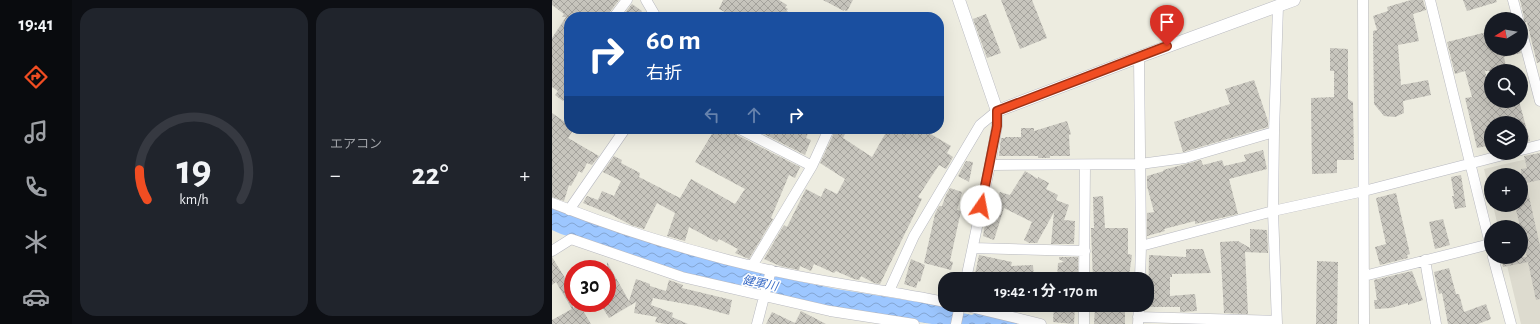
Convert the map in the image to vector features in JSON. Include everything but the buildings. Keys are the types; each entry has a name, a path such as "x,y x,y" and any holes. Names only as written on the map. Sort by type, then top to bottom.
{"street":[{"path":"618,12 627,0"},
{"path":"646,0 653,12"},
{"path":"959,0 997,111 997,126 990,165 968,272"},
{"path":"889,291 914,236 980,125 997,111 1294,0"},
{"path":"1363,0 1364,324"},
{"path":"1430,0 1485,220"},
{"path":"1513,0 1516,12"},
{"path":"1138,321 1277,323 1274,211 1274,132 1278,6"},
{"path":"1528,47 1536,67 1540,101"},
{"path":"1139,57 1140,272"},
{"path":"990,165 1140,164 1185,158 1274,132"},
{"path":"569,210 622,134"},
{"path":"750,134 812,166"},
{"path":"752,266 812,166 828,134"},
{"path":"1528,148 1540,145"},
{"path":"1141,246 1274,211 1364,191 1484,160"},
{"path":"1084,272 1085,165"},
{"path":"552,203 682,248 752,266 938,301"},
{"path":"552,251 571,239 682,277 830,311 914,324"},
{"path":"973,248 1085,251"},
{"path":"1364,276 1426,260 1484,248"},
{"path":"1426,260 1436,324"},
{"path":"1495,264 1511,324"},
{"path":"757,324 771,270"},
{"path":"956,324 959,312"},
{"path":"990,312 1040,324"},
{"path":"1084,312 1084,324"}],"shaded area":[{"path":"1540,156 1540,324 1521,324 1507,264 1528,264 1528,220 1496,220 1495,212 1528,212 1528,168 1488,168"}],"water":[{"name":"健軍川","path":"552,208 779,277 836,289 938,305 938,312 957,312 972,315 975,313 1024,324 932,324 837,309 685,274 552,230"}],"route":[{"path":"981,206 997,126 997,111 1167,46"}]}
